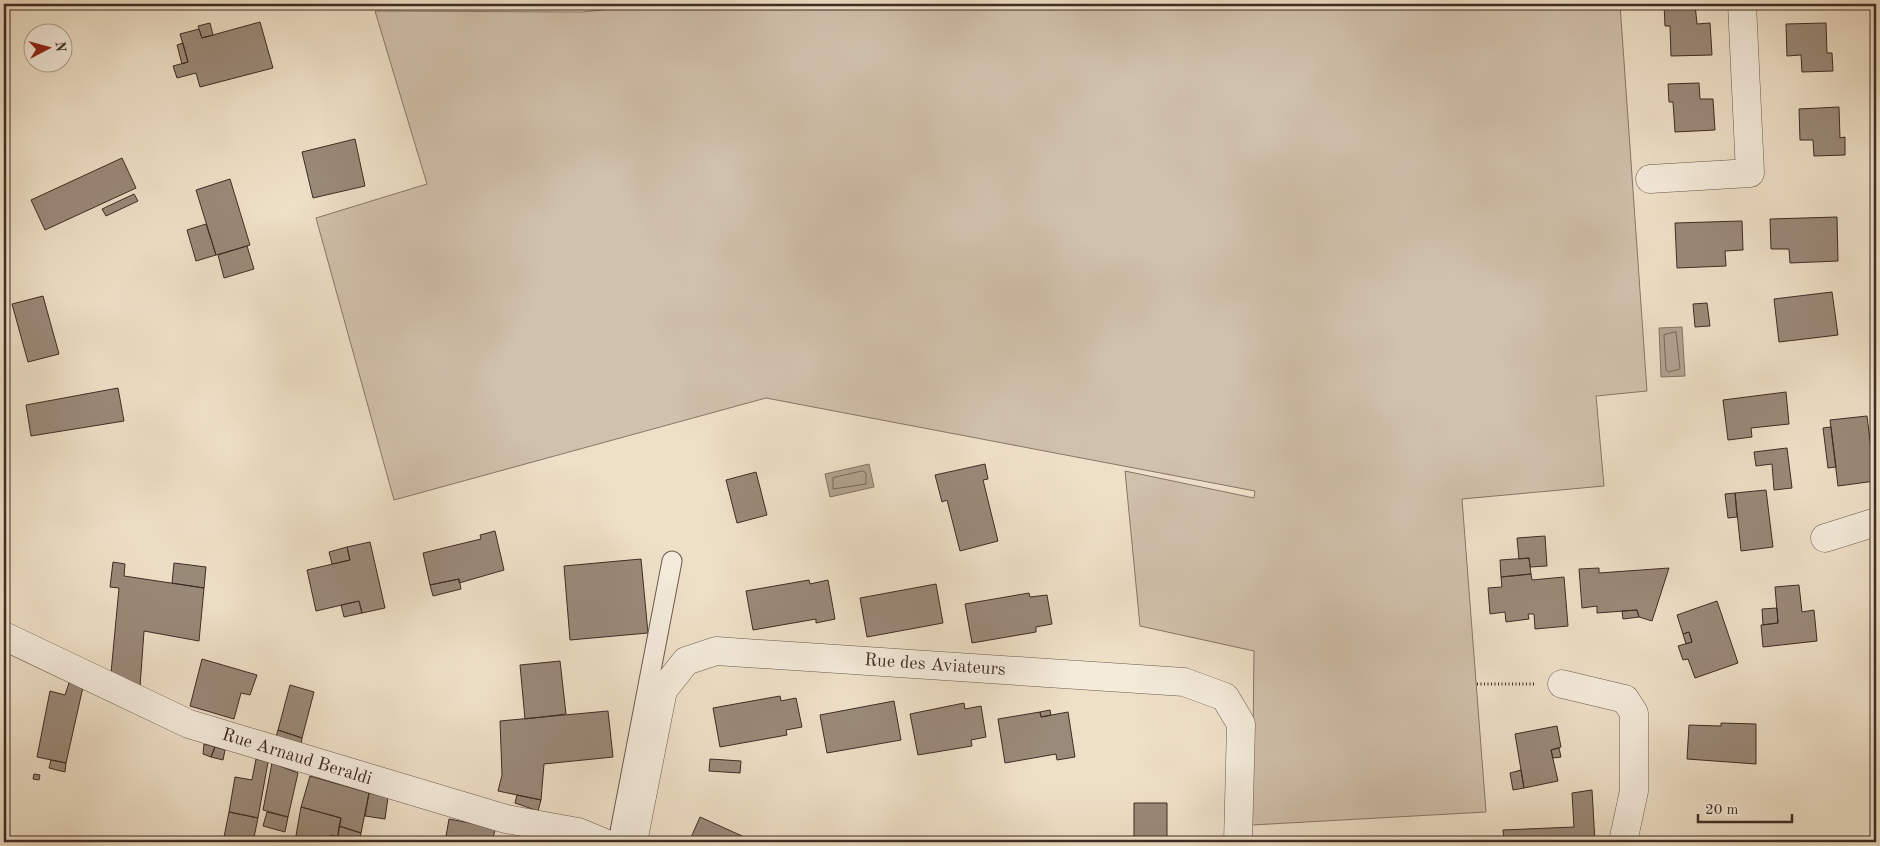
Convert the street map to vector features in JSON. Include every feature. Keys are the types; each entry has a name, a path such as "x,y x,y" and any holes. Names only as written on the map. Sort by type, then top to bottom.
{"street":[{"path":"1650,179 1750,173 1742,4"},
{"path":"1826,538 1876,522"},
{"name":"Rue Arnaud Beraldi","path":"4,636 189,724 506,819 522,832 578,832 602,842"},
{"name":"Rue des Aviateurs","path":"633,842 663,690 686,661 716,651 1184,682 1225,697 1240,724 1238,842"},
{"path":"1562,684 1625,699 1634,714 1634,791 1623,842"}],"lane":[{"path":"618,842 672,560"}],"path":[{"path":"1477,684 1562,684"}],"shaded area":[{"path":"663,4 1620,4 1647,391 1596,396 1604,486 1462,499 1486,812 1252,825 1254,651 1140,626 1125,471 1254,498 1255,491 766,398 394,500 316,218 427,184 375,11 582,12"}],"water":[{"path":"1682,327 1685,376 1661,377 1659,328"},
{"path":"869,464 874,487 830,497 825,474"}],"building":[{"path":"1664,4 1695,4 1697,24 1710,23 1712,55 1671,56 1670,26 1665,26"},
{"path":"260,22 273,68 200,87 196,73 177,78 173,66 188,62 180,34 199,29 202,38"},
{"path":"210,23 213,35 202,38 198,26"},
{"path":"1826,23 1827,53 1832,53 1833,71 1802,72 1801,55 1787,56 1786,24"},
{"path":"183,43 188,62 182,64 177,45"},
{"path":"1699,83 1700,99 1713,99 1715,130 1675,132 1673,102 1669,102 1668,84"},
{"path":"1839,107 1840,138 1845,137 1845,155 1814,156 1813,140 1800,140 1799,109"},
{"path":"355,139 365,186 313,198 302,152"},
{"path":"122,158 136,188 45,230 31,200"},
{"path":"230,179 250,245 216,255 196,190"},
{"path":"134,194 138,201 106,216 102,209"},
{"path":"1837,217 1838,261 1790,263 1789,249 1771,249 1770,219"},
{"path":"1742,221 1743,250 1725,251 1726,266 1677,268 1675,223"},
{"path":"206,224 216,255 196,261 187,230"},
{"path":"247,246 254,269 224,278 218,255"},
{"path":"1832,292 1838,335 1779,342 1774,299"},
{"path":"43,296 59,354 28,362 12,304"},
{"path":"1707,303 1710,326 1695,327 1693,304"},
{"path":"118,388 124,421 31,436 26,405"},
{"path":"1786,392 1789,424 1751,428 1752,437 1728,440 1723,400"},
{"path":"1867,416 1875,481 1838,486 1830,420"},
{"path":"1831,427 1836,467 1828,468 1823,428"},
{"path":"1787,448 1792,488 1774,490 1772,464 1756,466 1754,452"},
{"path":"985,464 988,479 983,480 998,541 960,551 947,500 942,502 935,475"},
{"path":"756,472 767,515 737,523 726,480"},
{"path":"1766,490 1773,547 1741,551 1735,493"},
{"path":"1735,493 1737,517 1728,518 1725,494"},
{"path":"495,531 504,570 459,583 459,579 430,585 423,553 481,539 480,535"},
{"path":"1545,536 1547,566 1530,567 1529,558 1519,559 1517,538"},
{"path":"370,542 385,608 362,613 359,601 316,611 307,570 350,560 347,547"},
{"path":"347,547 350,560 332,564 329,552"},
{"path":"1529,558 1531,574 1501,577 1500,560"},
{"path":"641,559 648,633 570,640 564,566"},
{"path":"113,562 125,564 124,576 204,588 199,641 144,631 140,687 111,673 119,588 110,587"},
{"path":"174,563 206,567 204,588 172,583"},
{"path":"1599,568 1599,573 1669,568 1652,621 1639,617 1637,610 1597,613 1597,606 1582,608 1579,569"},
{"path":"1531,574 1532,580 1564,577 1568,626 1535,629 1534,614 1528,614 1529,619 1506,622 1505,612 1490,614 1488,588 1502,587 1501,577"},
{"path":"459,579 461,589 433,596 430,585"},
{"path":"809,580 810,584 828,580 835,619 816,623 816,619 753,630 746,591"},
{"path":"936,584 943,623 867,637 860,598"},
{"path":"1799,585 1802,612 1814,610 1817,641 1763,647 1761,625 1778,623 1775,587"},
{"path":"1029,593 1030,597 1047,595 1052,624 1036,627 1036,632 972,643 965,604"},
{"path":"359,601 362,613 344,617 341,605"},
{"path":"1717,601 1738,663 1695,678 1688,659 1683,660 1678,646 1692,642 1689,632 1683,634 1677,615"},
{"path":"1777,608 1778,623 1763,625 1762,609"},
{"path":"1637,610 1639,617 1623,619 1622,611"},
{"path":"1689,632 1692,642 1686,644 1683,634"},
{"path":"202,659 257,675 250,695 241,693 234,719 190,706"},
{"path":"560,661 566,714 525,719 520,665"},
{"path":"70,680 83,687 66,763 37,757 50,691 65,695"},
{"path":"290,685 314,692 302,738 278,730"},
{"path":"780,696 781,701 796,698 802,727 786,730 787,735 720,747 713,708"},
{"path":"894,701 901,740 827,753 820,715"},
{"path":"964,703 965,709 981,706 986,737 971,740 972,746 918,755 910,714"},
{"path":"1050,710 1051,715 1041,717 1040,712"},
{"path":"608,711 613,757 544,764 541,800 498,791 502,775 500,721"},
{"path":"1040,712 1041,717 1068,712 1075,757 1057,760 1056,754 1005,763 998,719"},
{"path":"1721,723 1756,724 1756,764 1687,759 1689,725 1721,726"},
{"path":"1557,726 1561,747 1551,750 1558,781 1524,788 1515,734"},
{"path":"278,730 302,738 301,745 276,737"},
{"path":"204,744 215,747 211,757 203,754"},
{"path":"215,747 225,750 223,760 211,757"},
{"path":"1559,748 1561,757 1553,758 1551,750"},
{"path":"256,759 268,762 258,818 229,812 235,777 252,780"},
{"path":"710,759 741,761 740,773 709,771"},
{"path":"51,760 66,763 65,772 49,768"},
{"path":"272,763 298,773 288,817 263,810"},
{"path":"1521,770 1524,788 1513,790 1510,773"},
{"path":"34,774 40,775 39,780 33,779"},
{"path":"310,776 369,793 361,833 339,826 341,818 301,807"},
{"path":"1592,790 1595,842 1504,842 1503,830 1574,827 1572,793"},
{"path":"369,793 388,797 385,819 365,816"},
{"path":"517,795 541,800 538,811 515,803"},
{"path":"1134,803 1167,803 1167,842 1134,842"},
{"path":"301,807 341,818 338,837 331,835 329,842 295,841"},
{"path":"229,812 258,818 253,842 223,842"},
{"path":"267,812 288,817 285,832 263,826"},
{"path":"700,817 751,840 750,842 689,842"},
{"path":"449,819 491,827 495,830 492,842 445,842"},
{"path":"339,826 361,833 360,842 337,842"}]}
